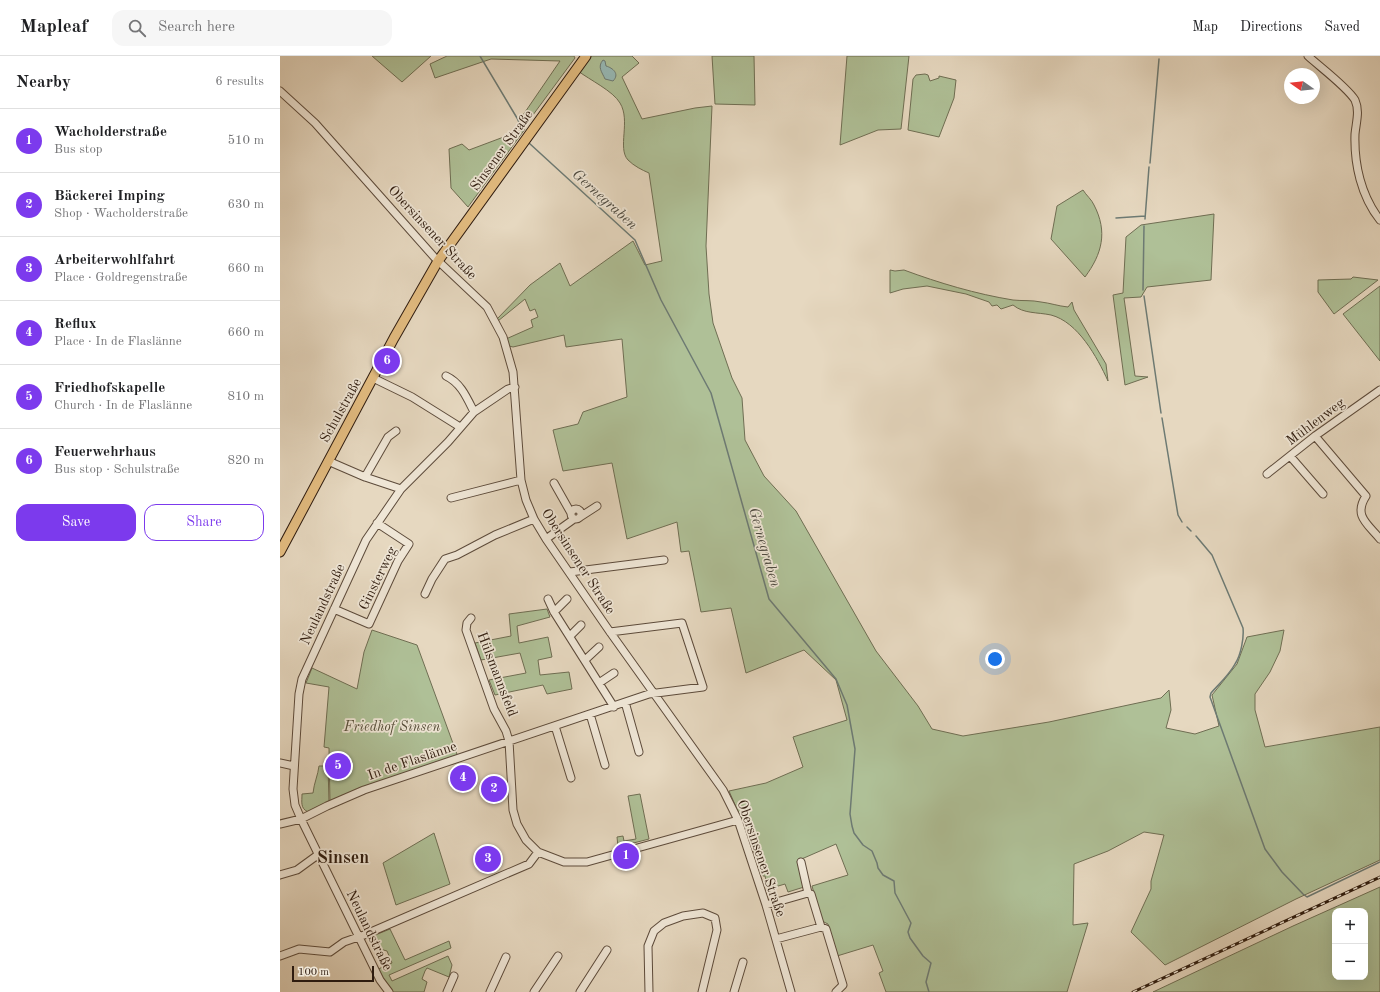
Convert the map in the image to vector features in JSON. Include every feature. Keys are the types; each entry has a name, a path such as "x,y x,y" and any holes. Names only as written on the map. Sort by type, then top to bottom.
{"main road":[{"name":"Sinsener Straße","path":"438,261 586,56"},
{"name":"Schulstraße","path":"280,552 328,460 438,261"}],"street":[{"path":"1308,56 1348,92 1355,101 1358,115 1355,154 1359,176 1368,201 1380,220"},
{"name":"Obersinsener Straße","path":"280,91 315,123 438,261 487,307 503,337 510,359 515,386 521,480 526,500 534,519 546,539 610,632 723,790 738,820 766,905 791,992"},
{"path":"446,376 465,392 474,412"},
{"path":"373,378 412,397 460,427"},
{"name":"Neulandstraße","path":"389,992 380,980 358,937 295,805 293,789 294,766 299,694 302,679 366,540 401,489 448,442 474,412 508,389 515,386"},
{"name":"Mühlenweg","path":"1267,474 1315,436 1380,390"},
{"path":"365,477 388,436 396,431"},
{"path":"1315,436 1366,496 1360,510 1361,516 1380,539"},
{"path":"1290,456 1323,494"},
{"path":"328,460 365,477 401,489"},
{"path":"451,498 521,480"},
{"path":"554,483 575,516"},
{"path":"546,539 575,516 596,506"},
{"path":"425,594 432,579 445,559 457,555 495,535 534,519"},
{"name":"Ginsterweg","path":"334,609 369,624 398,561 409,544 377,523"},
{"path":"570,572 664,560"},
{"path":"548,599 554,612 614,707"},
{"path":"554,612 567,599"},
{"name":"Hülsmannsfeld","path":"472,618 467,623 466,630 494,709 506,731 509,741 513,810 517,824 526,840 538,852"},
{"name":"In de Flaslänne","path":"280,824 301,819 364,790 614,707 625,702 654,693 703,687 682,623 610,632"},
{"path":"570,636 581,625"},
{"path":"585,660 599,647"},
{"path":"599,683 614,673"},
{"path":"625,702 639,752"},
{"path":"590,714 605,765"},
{"path":"555,726 571,778"},
{"path":"280,763 294,766"},
{"path":"280,956 299,949 330,952 344,942 529,864 538,852 564,862 587,862 738,820"},
{"path":"280,875 297,870 319,854"},
{"path":"801,862 808,892 811,894 821,926 826,929 843,985 836,992"},
{"path":"766,905 808,892"},
{"path":"649,992 648,946 654,931 664,923 683,916 703,913 715,918 716,930 702,992"},
{"path":"776,939 821,926"},
{"path":"580,992 607,950"},
{"path":"534,992 558,956"},
{"path":"490,992 506,957"},
{"path":"734,992 743,962"},
{"path":"447,992 454,976"}],"green space":[{"path":"372,56 431,56 402,82"},
{"path":"447,56 574,56 575,58 527,123 521,118 560,61 491,59 435,78 430,64"},
{"path":"589,56 632,56 639,63 622,77 642,119 712,106 706,246 709,294 713,323 732,378 742,398 745,440 764,476 796,511 876,651 918,706 932,729 963,736 1049,722 1161,698 1169,690 1171,710 1166,728 1195,734 1219,726 1212,695 1237,664 1247,637 1284,630 1280,651 1270,672 1255,694 1255,710 1265,747 1380,727 1380,860 1296,899 1165,965 1131,932 1151,889 1151,881 1164,835 1144,832 1108,851 1074,864 1073,925 1088,923 1067,992 886,992 879,973 883,971 873,945 837,956 828,924 822,921 812,886 848,875 836,844 797,861 804,887 788,892 785,884 768,889 765,876 763,876 729,791 766,783 803,767 793,737 847,720 836,680 804,650 746,673 731,608 701,612 689,551 681,552 677,522 627,539 612,463 563,471 553,430 578,424 583,412 627,397 622,339 566,347 564,335 513,347 509,346 506,339 533,327 531,320 538,317 535,309 530,311 525,299 498,321 497,319 530,285 560,263 570,286 633,241 645,265 662,261 649,173 633,164 625,155 624,118 620,103 607,90 578,71"},
{"path":"712,56 754,56 755,105 715,104"},
{"path":"847,56 909,56 901,129 878,130 840,145"},
{"path":"916,75 928,75 930,81 939,78 939,76 956,80 954,98 939,137 908,130 913,79"},
{"path":"525,129 468,207 451,188 449,149 462,144 469,150"},
{"path":"1083,190 1093,203 1101,224 1102,234 1096,260 1085,277 1051,239 1057,206"},
{"path":"1214,214 1211,280 1147,287 1141,297 1124,298 1135,376 1148,377 1125,385 1113,295 1123,293 1126,237 1141,225"},
{"path":"890,270 904,270 958,288 1013,300 1038,301 1068,307 1072,302 1074,310 1106,364 1108,381 1086,342 1070,325 1061,319 1051,315 1022,310 1013,305 1001,309 997,305 992,306 989,302 966,294 927,286 903,289 890,293"},
{"path":"1353,277 1378,280 1334,314 1318,292 1318,280 1351,279"},
{"path":"1380,286 1380,361 1343,314"},
{"path":"547,609 550,617 517,626 519,643 548,637 552,657 538,660 540,675 569,672 572,689 547,694 543,685 495,695 489,680 526,673 520,653 481,660 475,643 511,636 509,614"},
{"name":"Friedhof Sinsen","path":"372,630 417,645 458,757 330,803 329,748 324,747 329,687 306,683 312,668 357,689 364,652"},
{"path":"319,766 328,766 329,802 308,812 303,807 302,794 313,793"},
{"path":"640,794 649,839 618,847 617,837 623,836 624,841 636,839 628,796"},
{"path":"434,833 450,884 396,905 383,863"},
{"path":"1380,887 1380,992 1153,992 1332,909 1332,980 1368,980 1368,908 1333,908"},
{"path":"390,929 405,960 449,941 451,948 389,975 392,981 448,956 452,965 449,977 427,968 422,979 427,982 424,992 391,992 376,970 392,963 387,951 373,947 368,938"}],"water":[{"path":"603,60 605,61 606,66 611,68 616,74 613,81 605,79 601,72 600,65"}],"waterway":[{"name":"Gernegraben","path":"480,56 517,118 523,131"},
{"path":"1150,163 1159,59"},
{"name":"Gernegraben","path":"529,143 635,240 661,300 711,393 769,599 836,679 847,705 855,749 850,814 852,826 854,833 863,845 872,851 878,868 883,875 894,881 895,893 911,923 908,932 910,938 923,956 931,963 926,982 929,992"},
{"path":"1145,219 1149,167"},
{"path":"1116,218 1145,216"},
{"path":"1143,290 1144,226"},
{"path":"1144,296 1161,413"},
{"path":"1162,418 1178,515 1182,522"},
{"path":"1187,527 1191,531"},
{"path":"1196,536 1212,555 1243,628 1242,646 1239,656 1233,668 1211,693 1210,697 1265,849 1282,872 1307,897 1380,862"}],"railway":[{"path":"1133,992 1380,877"}],"place":[{"name":"Feuerwehrhaus","path":"387,361"},
{"name":"Friedhofskapelle","path":"338,766"},
{"name":"Reflux","path":"463,778"},
{"name":"Bäckerei Imping","path":"494,789"},
{"name":"Wacholderstraße","path":"626,856"},
{"name":"Arbeiterwohlfahrt","path":"488,859"}],"district":[{"name":"Sinsen","path":"343,857"}]}
